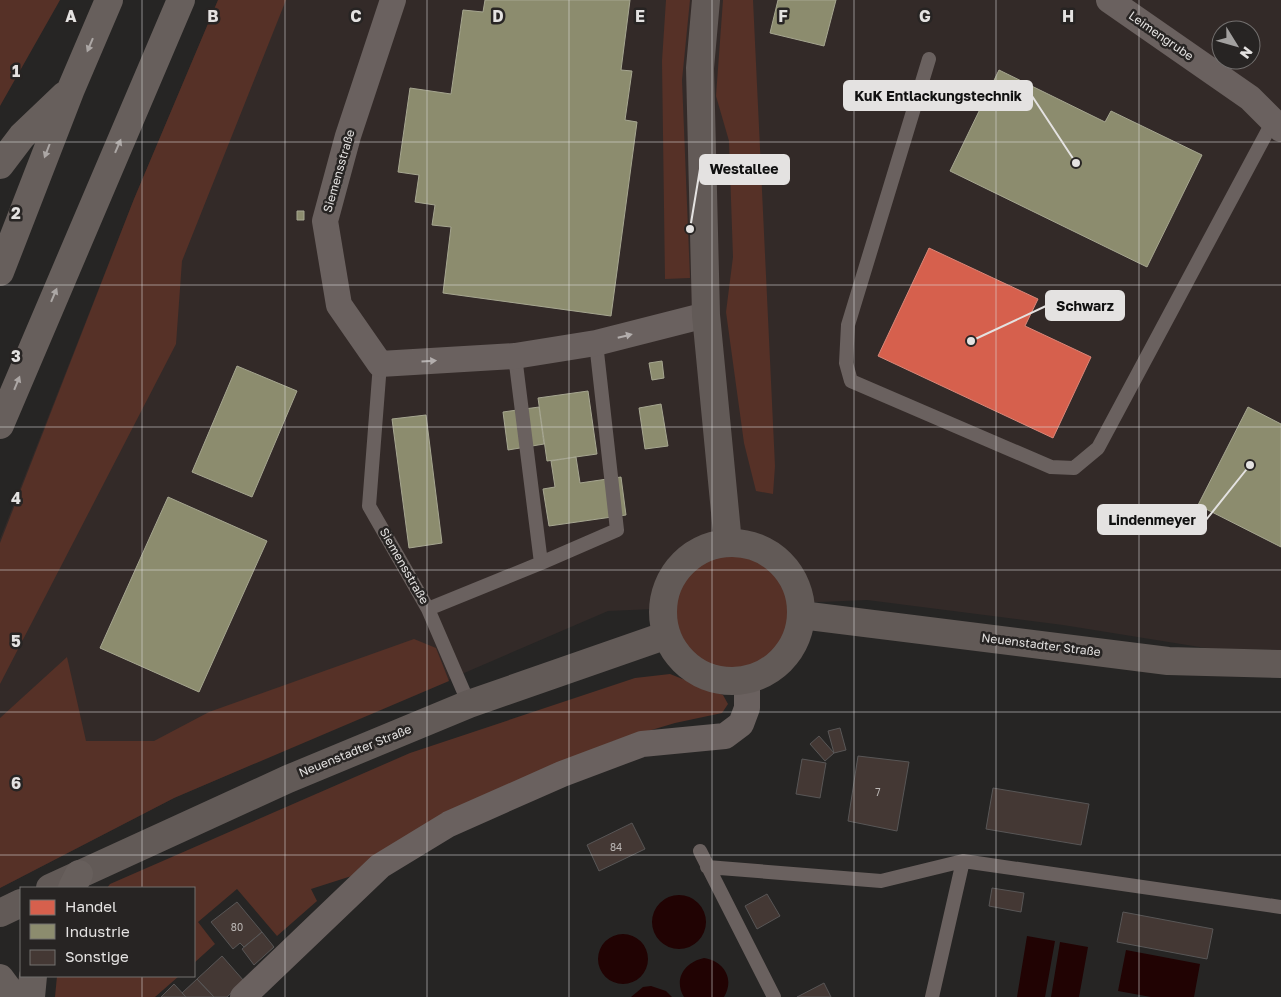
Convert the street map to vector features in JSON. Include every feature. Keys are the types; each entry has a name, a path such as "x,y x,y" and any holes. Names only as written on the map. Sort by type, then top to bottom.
{"highway":[{"path":"0,272 71,89 109,0"},
{"path":"0,425 181,0"},
{"path":"0,165 22,136 71,89"},
{"path":"31,997 33,977"},
{"path":"0,978 14,997"}],"main road":[{"path":"706,0 700,68 706,315 728,543"},
{"path":"728,543 744,544 759,548 773,556 785,567 798,591 801,614 798,634 790,650 771,669 747,679 722,680 698,672 679,656 667,634 663,609 665,597 675,574 692,555 716,545 728,543"},
{"name":"Neuenstadter Straße","path":"801,614 1168,661 1281,664"},
{"name":"Neuenstadter Straße","path":"54,887 76,881 288,779 469,704 667,634"},
{"path":"0,914 20,904"}],"street":[{"name":"Siemensstraße","path":"380,364 339,305 325,221 348,136 393,0"},
{"name":"Leimengrube","path":"1109,0 1250,98 1277,125"},
{"path":"380,364 515,356 596,344 706,315"},
{"path":"243,997 380,866 448,824 570,771 642,744 725,736 741,724 747,708 747,679"}],"lane":[{"path":"929,59 848,325 846,363 851,381 1051,467 1074,468 1098,448 1277,125"},
{"path":"428,609 617,530 596,344"},
{"path":"515,356 541,562"},
{"name":"Siemensstraße","path":"380,364 369,506 428,609 469,704"},
{"path":"700,851 773,997"},
{"path":"707,867 881,882 963,861 1281,906"},
{"path":"932,997 963,861"}],"shaded area":[{"path":"0,0 60,0 0,106"},
{"path":"218,0 1281,0 1281,650 1212,649 1063,625 867,600 608,611 174,798 0,888 0,539 134,199"},
{"path":"218,0 286,0 182,261 176,344 0,684 0,543 134,199"},
{"path":"666,0 690,0 682,80 690,278 665,279 662,61"},
{"path":"723,0 753,0 775,466 773,494 756,491 744,443 726,312 733,257 729,141 716,96"},
{"path":"732,543 758,548 781,563 796,586 801,612 796,638 781,661 758,676 732,681 706,676 683,661 668,638 663,612 668,586 683,563 706,548"},
{"path":"414,639 436,648 449,681 174,798 0,888 0,718 67,657 86,741 154,741 209,712"},
{"path":"670,674 723,695 728,704 722,713 675,723 611,742 361,873 311,889 317,901 277,936 237,889 198,922 215,944 195,962 195,887 108,887 110,884 410,753 635,678"},
{"path":"674,895 684,895 694,899 702,907 706,922 702,937 694,945 684,949 674,949 664,945 656,937 652,927 652,917 656,907 664,899"},
{"path":"623,934 632,936 643,945 648,959 646,968 637,979 623,984 614,982 603,973 598,959 600,950 609,939"},
{"path":"1027,936 1055,941 1045,997 1017,997"},
{"path":"1060,942 1088,947 1079,997 1051,997"},
{"path":"1126,950 1200,964 1194,997 1151,997 1118,991"},
{"path":"704,958 717,963 726,972 728,984 724,997 684,997 680,984 683,972 691,963"},
{"path":"57,977 178,977 155,997 55,997"},
{"path":"651,986 666,991 672,997 631,997 643,987"}],"building: Handel":[{"path":"929,248 1038,299 1025,326 1091,357 1053,438 878,356"}],"building: Industrie":[{"path":"485,0 630,0 621,70 632,71 625,120 637,122 611,316 443,293 451,227 432,225 435,205 415,202 419,175 398,172 410,88 451,94 463,10 483,12"},
{"path":"778,0 836,0 824,46 770,33"},
{"path":"999,70 1105,122 1111,111 1202,155 1147,267 950,171"},
{"path":"297,211 304,211 304,220 297,220"},
{"path":"662,361 664,378 652,380 649,363"},
{"path":"237,366 297,391 252,497 192,472"},
{"path":"588,391 597,454 547,461 538,398"},
{"path":"661,404 668,446 645,449 639,408"},
{"path":"539,407 544,444 508,450 503,412"},
{"path":"1248,407 1281,424 1281,547 1198,505"},
{"path":"426,415 442,543 409,548 392,419"},
{"path":"576,457 580,483 621,477 626,515 549,526 543,489 555,487 551,461"},
{"path":"168,497 267,541 199,692 100,648"}],"building: Sonstige":[{"path":"840,728 846,750 834,753 828,731"},
{"path":"819,736 834,753 825,761 810,744"},
{"path":"858,756 909,762 897,831 848,821"},
{"path":"802,759 826,763 820,798 796,794"},
{"path":"993,788 1089,804 1081,845 986,829"},
{"path":"632,823 645,849 599,871 587,845"},
{"path":"992,888 1024,893 1021,912 989,906"},
{"path":"767,894 780,916 757,929 745,906"},
{"path":"237,902 262,932 244,947 240,943 233,949 211,922"},
{"path":"1123,912 1213,929 1207,959 1117,942"},
{"path":"262,932 274,947 254,965 242,949"},
{"path":"222,956 244,981 227,997 214,997 197,979"},
{"path":"197,979 214,997 186,997 182,993"},
{"path":"824,983 831,997 797,997"},
{"path":"174,984 186,997 161,997"}],"place":[{"name":"KuK Entlackungstechnik","path":"1076,163"},
{"name":"Westallee","path":"690,229"},
{"name":"Schwarz","path":"971,341"},
{"name":"Lindenmeyer","path":"1250,465"}]}
